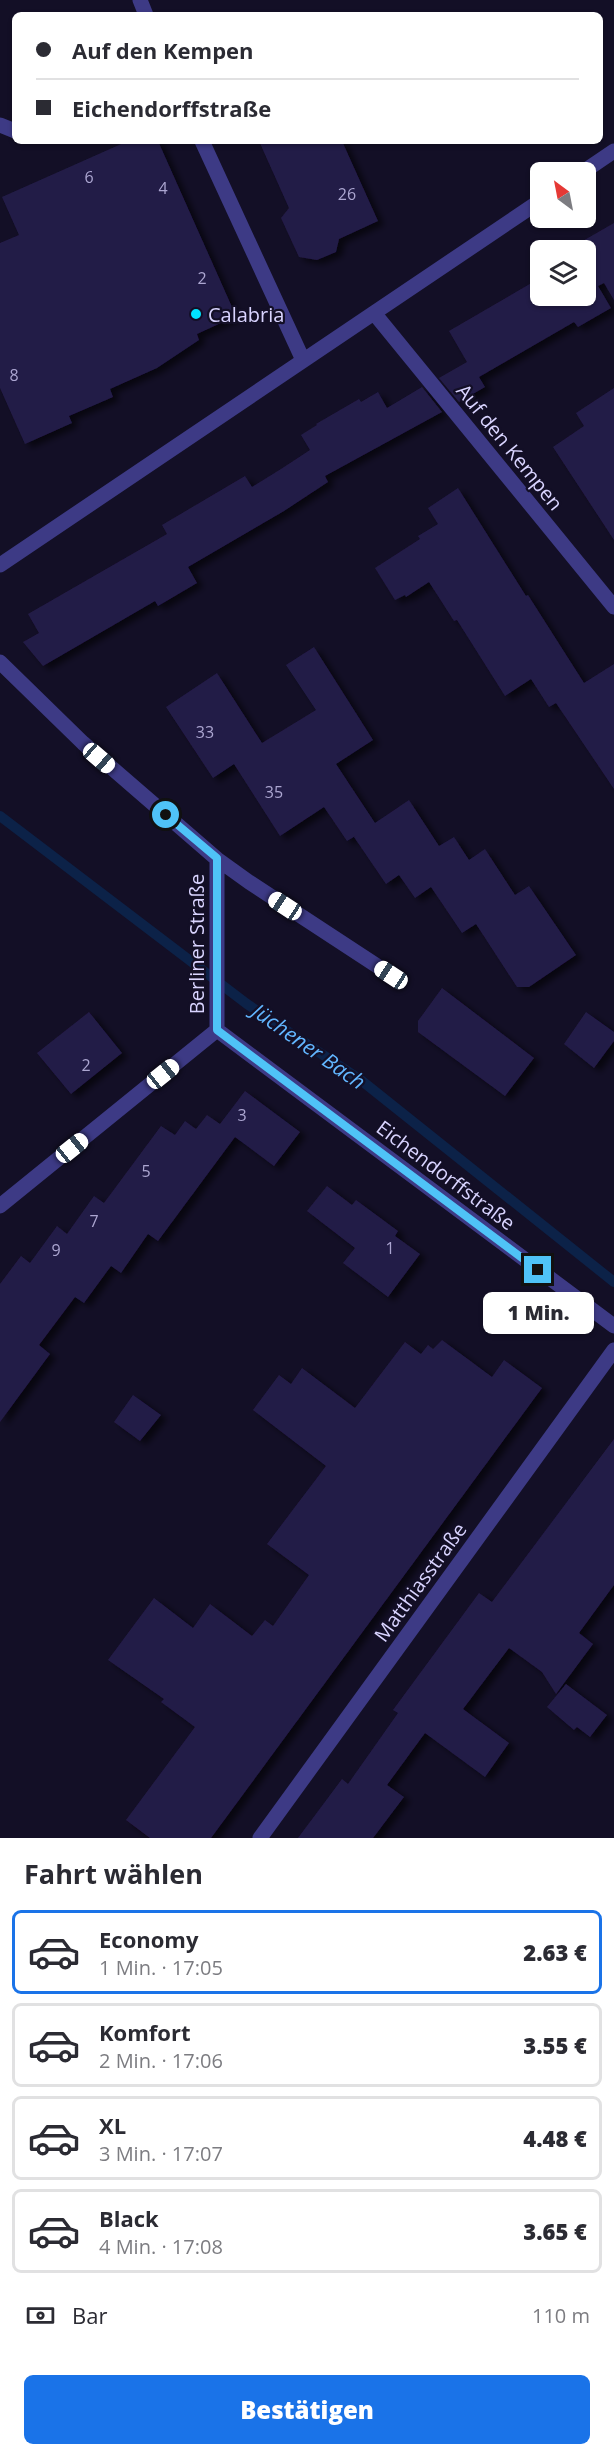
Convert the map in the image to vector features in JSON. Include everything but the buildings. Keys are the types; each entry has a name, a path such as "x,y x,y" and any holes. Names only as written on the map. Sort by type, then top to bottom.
{"street":[{"path":"203,144 303,360"},
{"path":"596,164 614,152"},
{"path":"0,565 530,208"},
{"name":"Auf den Kempen","path":"374,313 614,607"},
{"path":"0,662 83,743 217,858 249,882 391,975"},
{"name":"Berliner Straße","path":"217,858 217,1030"},
{"path":"0,1206 217,1030"},
{"name":"Eichendorffstraße","path":"217,1030 614,1326"},
{"name":"Matthiasstraße","path":"260,1838 614,1350"}],"waterway":[{"name":"Jüchener Bach","path":"0,816 247,1004 362,1081 614,1282"}],"place":[{"name":"Calabria","path":"196,314"}],"route":[{"path":"166,815 217,858 217,1030 538,1270"}]}
